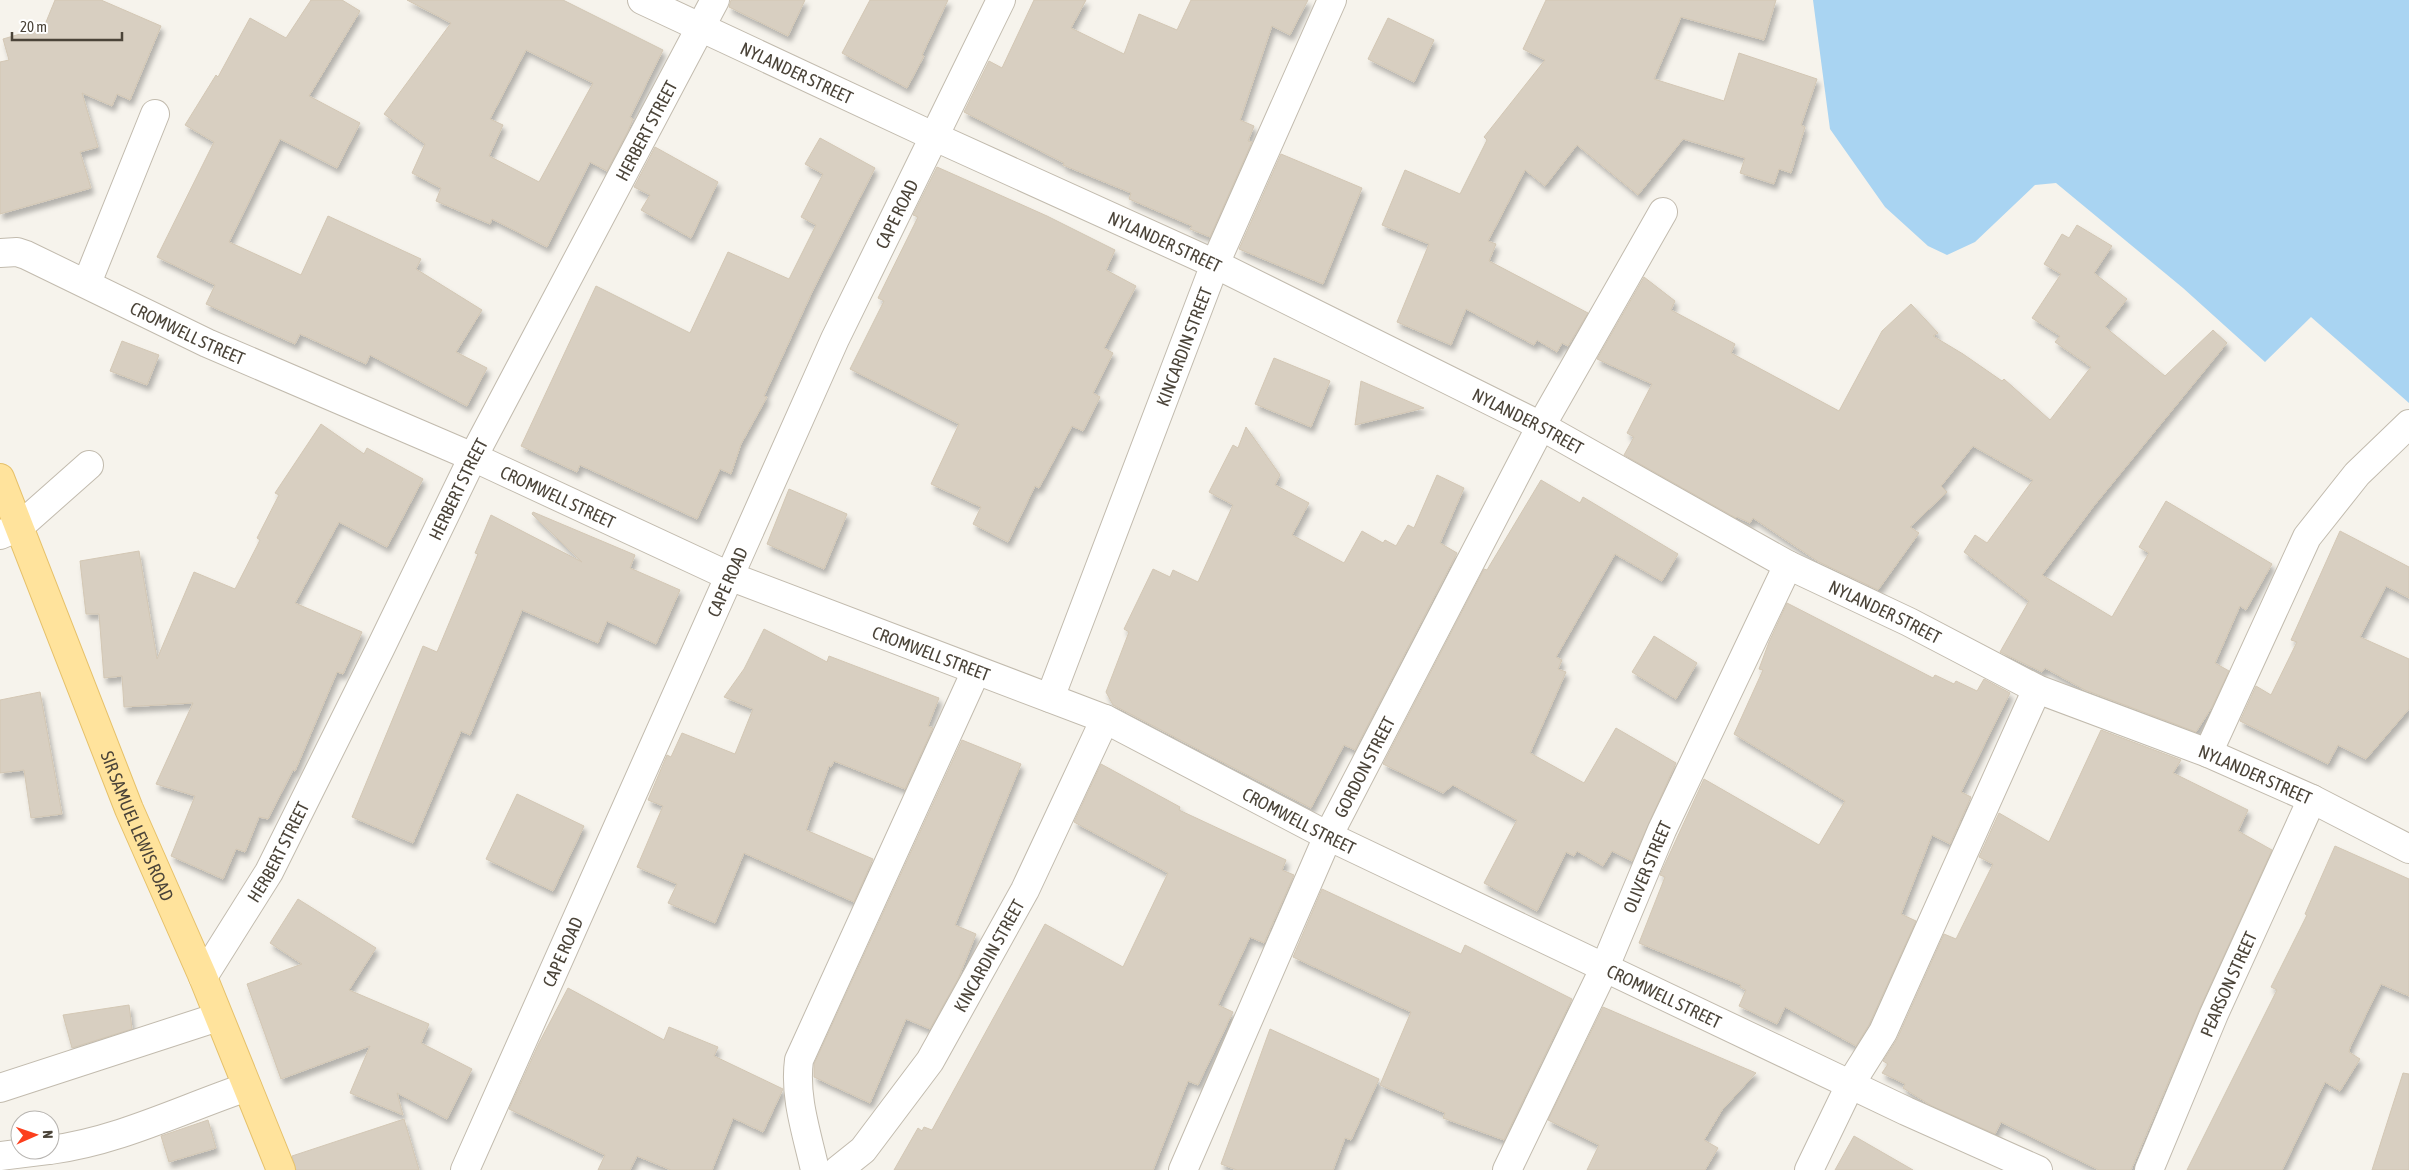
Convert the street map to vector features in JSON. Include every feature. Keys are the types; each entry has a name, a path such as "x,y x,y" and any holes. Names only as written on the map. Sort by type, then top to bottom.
{"main road":[{"name":"SIR SAMUEL LEWIS ROAD","path":"0,478 9,531 203,977 281,1170"}],"street":[{"name":"NYLANDER STREET","path":"642,0 933,136 1215,264 1541,426 1788,565 1909,622 2037,689 2208,753 2312,799 2409,848"},
{"name":"HERBERT STREET","path":"203,977 269,872 473,457 715,0"},
{"name":"CAPE ROAD","path":"465,1170 835,339 1001,0"},
{"name":"KINCARDIN STREET","path":"1050,698 1215,264 1332,0"},
{"path":"87,283 155,114"},
{"name":"GORDON STREET","path":"1183,1170 1328,836 1541,426 1663,212"},
{"name":"CROMWELL STREET","path":"0,253 17,252 26,255 207,343 473,457 729,576 1105,720 1328,836 1906,1111 2038,1170"},
{"path":"2208,753 2307,538 2357,474 2409,424"},
{"path":"9,531 89,465"},
{"name":"OLIVER STREET","path":"1508,1170 1604,968 1662,830 1788,565"},
{"path":"815,1170 798,1096 796,1080 800,1060 976,671"},
{"path":"1809,1170 1851,1084 1883,1032 2037,689"},
{"name":"KINCARDIN STREET","path":"838,1170 862,1150 930,1062 1025,890 1105,720"},
{"name":"PEARSON STREET","path":"2149,1170 2214,1014 2312,799"},
{"path":"0,1088 218,1017"},
{"path":"60,1149 126,1133 247,1086"}],"water":[{"path":"1813,0 2409,0 2409,403 2311,317 2265,362 2183,288 2056,183 2035,185 1975,242 1947,255 1928,246 1885,207 1830,129"}],"building":[{"path":"55,0 101,0 161,26 130,100 117,94 112,106 82,93 98,147 80,152 91,188 0,214 0,62 9,60 3,39 44,27"},
{"path":"311,0 342,0 360,11 309,96 360,123 337,168 280,139 229,242 301,275 328,216 421,259 416,269 482,310 456,352 487,368 467,406 370,355 366,364 300,334 295,344 206,304 215,285 157,257 214,142 185,125 216,75 218,77 250,18 286,38"},
{"path":"407,0 563,0 663,50 630,117 633,119 628,131 607,171 590,162 547,247 492,219 490,224 436,201 441,188 412,173 425,144 384,114 451,23","holes":["526,50 593,83 539,182 489,156 503,125 490,119"]},
{"path":"731,0 805,0 788,36 729,7"},
{"path":"870,0 948,0 922,55 924,56 907,88 842,53"},
{"path":"1034,0 1086,0 1071,28 1124,54 1139,14 1177,30 1191,0 1308,0 1290,35 1272,26 1240,120 1254,126 1248,141 1252,142 1210,237 1190,229 1192,226 1129,199 1131,193 1063,165 1064,163 964,112 989,61 1002,68"},
{"path":"1546,0 1776,0 1764,40 1681,17 1654,79 1724,101 1739,53 1817,79 1801,125 1805,127 1791,173 1779,169 1774,184 1740,173 1745,158 1683,139 1638,195 1577,145 1545,186 1525,170 1488,241 1496,244 1489,261 1588,313 1568,346 1562,343 1557,352 1537,340 1534,345 1466,309 1451,345 1397,322 1429,244 1382,225 1405,170 1460,194 1487,140 1484,137 1545,60 1523,49"},
{"path":"1388,18 1434,40 1414,82 1368,59"},
{"path":"820,138 875,168 813,290 764,396 767,397 741,444 731,474 720,469 697,519 580,465 577,472 521,446 596,286 690,333 728,252 789,279 816,225 801,217 823,174 805,164"},
{"path":"655,147 718,182 691,238 641,210 650,195 634,187"},
{"path":"1281,154 1362,188 1323,284 1239,249"},
{"path":"937,167 1047,216 1115,250 1106,270 1136,286 1104,348 1113,353 1093,393 1100,397 1083,431 1072,426 1039,488 1035,486 1008,542 973,524 981,507 931,484 959,424 850,369 884,301 878,298 918,217 913,215"},
{"path":"2077,225 2112,246 2094,273 2127,299 2105,327 2165,376 2213,330 2227,343 2093,507 2042,575 2112,617 2149,553 2139,547 2166,501 2272,564 2246,610 2240,606 2215,663 2229,671 2212,707 2196,732 2085,690 2045,668 2042,672 2000,652 2029,601 1964,552 1975,535 1987,543 2033,480 1973,446 1941,486 1947,492 1910,527 1919,533 1878,590 1819,562 1753,518 1750,523 1736,518 1624,455 1634,437 1627,433 1652,384 1597,359 1644,277 1675,301 1671,310 1735,344 1731,353 1839,411 1882,331 1911,304 1938,333 1933,336 2002,381 2004,379 2050,420 2091,367 2055,342 2060,336 2032,318 2061,274 2044,264 2062,234 2069,238"},
{"path":"122,341 159,355 147,385 110,371"},
{"path":"1274,358 1330,381 1311,427 1255,404"},
{"path":"1361,381 1424,408 1355,425"},
{"path":"321,424 364,454 367,448 423,479 387,547 339,522 295,603 362,632 343,674 337,672 295,771 293,770 268,819 259,817 245,852 236,849 223,879 171,856 195,796 156,784 193,703 124,707 122,676 104,678 99,614 86,614 80,561 139,551 157,659 194,572 235,589 260,540 257,538 279,495 275,493"},
{"path":"1246,427 1280,475 1275,485 1309,503 1292,535 1344,563 1362,531 1383,543 1385,540 1396,546 1408,525 1414,528 1437,475 1464,488 1440,543 1457,553 1355,750 1344,745 1311,808 1113,705 1106,692 1129,632 1124,629 1153,569 1170,577 1173,570 1198,582 1233,505 1209,492 1233,445 1238,448"},
{"path":"1541,480 1580,503 1583,497 1678,554 1662,581 1615,554 1556,657 1562,660 1558,669 1566,672 1530,753 1584,783 1616,728 1676,763 1632,861 1612,851 1603,866 1577,851 1574,856 1566,852 1537,911 1484,883 1517,820 1453,785 1443,793 1383,764 1484,569 1487,570"},
{"path":"789,489 847,514 824,569 767,544"},
{"path":"533,512 635,555 630,568 680,590 656,644 607,621 598,643 522,610 470,735 461,731 413,843 352,817 423,646 437,652 478,554 475,553 491,515 582,562 532,514"},
{"path":"2340,531 2409,567 2409,598 2386,586 2360,637 2409,659 2409,709 2366,759 2338,745 2328,764 2240,721 2256,686 2271,695 2297,642 2291,640"},
{"path":"1787,603 1933,678 1935,675 1954,684 1956,681 1977,691 1984,679 2010,693 1961,792 1971,797 1950,844 1932,835 1901,914 1916,921 1869,1025 1856,1046 1785,1007 1777,1024 1739,1006 1746,990 1740,987 1741,985 1639,943 1665,877 1660,875 1704,779 1819,845 1845,801 1734,734 1763,670 1759,669"},
{"path":"764,629 827,662 829,656 939,698 928,726 933,728 905,789 834,761 831,767 829,766 806,830 873,859 854,902 744,853 715,923 668,903 677,884 637,867 663,806 648,800 667,755 671,757 682,733 735,754 753,709 724,697 744,669"},
{"path":"1654,636 1697,663 1676,699 1632,672"},
{"path":"40,692 62,814 31,818 24,770 0,773 0,700"},
{"path":"2101,730 2181,760 2173,773 2248,810 2238,831 2272,850 2200,1008 2131,1170 2099,1170 2001,1122 1995,1134 1932,1106 1903,1088 1905,1084 1882,1073 1888,1064 1883,1061 1897,1039 1944,934 1956,939 1993,864 1979,857 1999,813 2049,842"},
{"path":"962,740 1021,764 955,925 976,934 958,979 930,1029 906,1019 870,1103 814,1077 814,1064"},
{"path":"1101,764 1180,807 1179,810 1286,860 1282,870 1294,875 1264,943 1250,937 1218,1005 1233,1012 1198,1085 1188,1081 1153,1170 894,1170 918,1128 922,1131 924,1127 932,1130 1045,924 1123,967 1168,873 1074,822"},
{"path":"517,794 584,826 553,891 486,859"},
{"path":"2335,846 2409,879 2409,996 2381,984 2350,1047 2349,1052 2360,1059 2340,1091 2325,1082 2282,1170 2187,1170 2277,990 2271,987 2307,915 2305,914"},
{"path":"1322,889 1461,954 1465,945 1572,999 1504,1140 1443,1118 1445,1113 1380,1085 1411,1012 1293,957"},
{"path":"298,899 376,948 349,990 429,1024 421,1043 472,1069 447,1119 397,1093 403,1115 350,1093 370,1046 281,1079 247,984 302,964 270,943"},
{"path":"568,988 664,1040 669,1027 718,1047 714,1056 783,1089 763,1132 733,1118 712,1170 671,1170 637,1156 630,1170 598,1170 605,1155 509,1109 539,1043"},
{"path":"129,1005 132,1029 72,1048 63,1015"},
{"path":"1603,1007 1756,1073 1722,1110 1704,1140 1718,1148 1705,1170 1587,1170 1599,1145 1548,1120"},
{"path":"1270,1029 1379,1079 1351,1140 1345,1138 1333,1170 1237,1170 1221,1164"},
{"path":"2403,1073 2409,1074 2409,1170 2372,1170"},
{"path":"404,1119 419,1170 296,1170 292,1156"},
{"path":"208,1120 216,1148 169,1162 161,1136"},
{"path":"1854,1136 1913,1170 1835,1170"}]}
